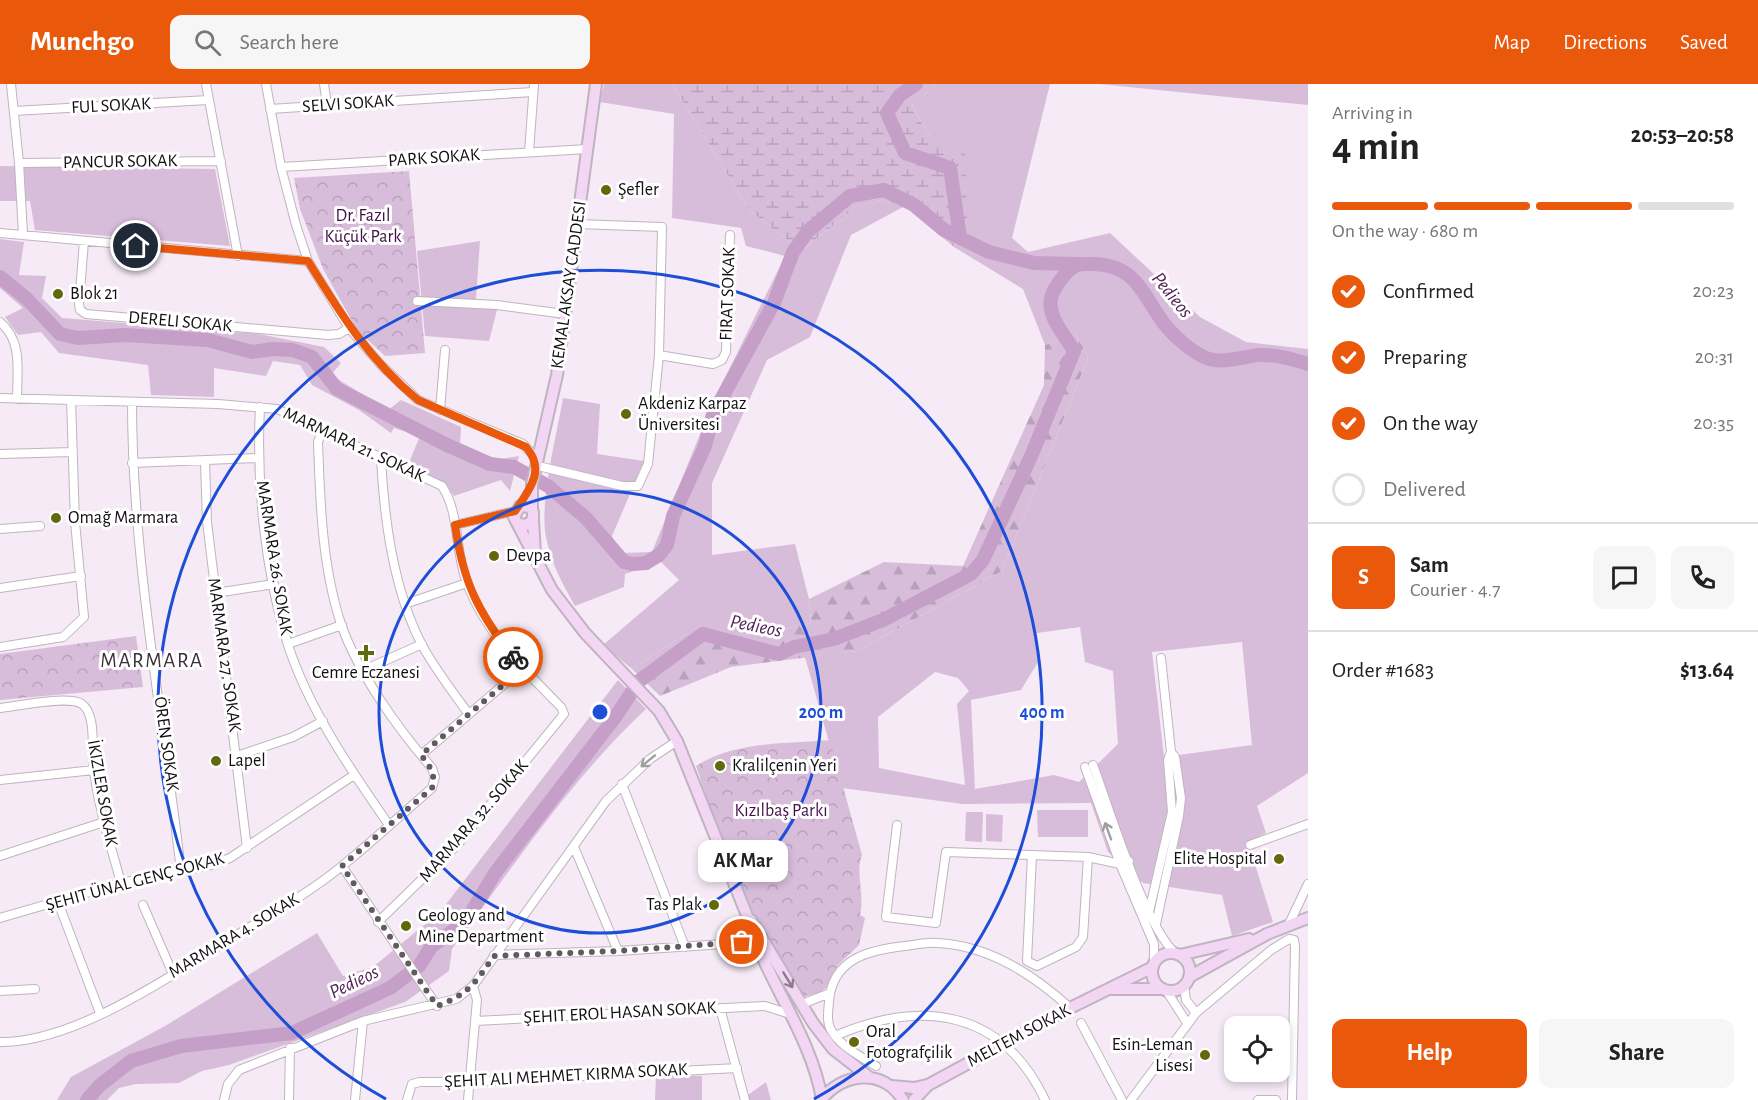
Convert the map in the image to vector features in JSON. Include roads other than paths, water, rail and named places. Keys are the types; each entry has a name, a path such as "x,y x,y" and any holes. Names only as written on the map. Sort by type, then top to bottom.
{"main road":[{"name":"KEMAL AKSAY CADDESI","path":"516,509 532,484 538,466 557,375 597,84"},
{"name":"KEMAL AKSAY CADDESI","path":"532,484 536,557"},
{"path":"518,523 526,525 533,515 527,506 516,509 518,523 552,590 625,676 659,711 677,741 746,913 754,942 808,1048 822,1099 842,1081 869,1077"},
{"path":"746,913 802,1004 833,1049 869,1077 891,1086 903,1100"},
{"path":"1267,934 1174,990 1165,989 1153,978 1154,965 1161,956 1267,934 1308,918"},
{"path":"1178,954 1188,964 1187,981"},
{"name":"MELTEM SOKAK","path":"891,1086 914,1088 928,1085 1154,965"},
{"name":"MELTEM SOKAK","path":"1110,989 1165,989"},
{"name":"MELTEM SOKAK","path":"914,1100 928,1085"}],"street":[{"path":"11,84 23,234"},
{"path":"206,84 238,256"},
{"path":"266,84 281,167 308,261 349,328 404,388 418,400 526,447 535,457 538,466 622,486 638,486 648,464 659,355 662,227 577,224"},
{"path":"324,84 327,105"},
{"path":"529,152 534,88"},
{"name":"SELVI SOKAK","path":"270,109 534,88"},
{"name":"FUL SOKAK","path":"14,111 208,100"},
{"name":"PARK SOKAK","path":"281,167 587,149"},
{"name":"PANCUR SOKAK","path":"19,163 220,161"},
{"path":"0,233 308,261"},
{"path":"659,355 713,364 722,360 726,352 730,235"},
{"name":"DERELI SOKAK","path":"84,241 79,304 80,310 86,314 328,335 339,334 349,328"},
{"path":"417,301 497,305 565,314"},
{"path":"0,322 8,329 16,346 17,399"},
{"path":"440,410 445,351"},
{"name":"MARMARA 21. SOKAK","path":"0,398 260,407 285,412 442,486 455,525 467,583 489,626 522,669 561,707 564,714"},
{"path":"0,647 59,638 77,626 84,617 75,522 72,400"},
{"name":"ÖREN SOKAK","path":"132,402 132,464 181,871"},
{"name":"MARMARA 26. SOKAK","path":"260,407 259,458 264,520 274,584 288,644 323,721 354,775 389,825"},
{"path":"322,431 318,442 324,541 342,625 364,670 397,723 421,755 522,669"},
{"path":"0,454 73,452"},
{"path":"132,464 259,458"},
{"path":"381,458 383,498 405,604 422,644 468,713"},
{"name":"MARMARA 27. SOKAK","path":"205,462 207,522 247,848"},
{"path":"455,525 494,518 516,509"},
{"path":"494,518 518,523"},
{"path":"0,529 40,526"},
{"path":"0,588 81,576"},
{"path":"405,604 467,583"},
{"path":"216,593 274,584"},
{"path":"288,644 342,625"},
{"path":"364,670 422,644"},
{"path":"1156,924 1181,798 1175,757 1172,752 1161,658"},
{"name":"İKIZLER SOKAK","path":"0,708 66,701 82,705 89,716 94,770 104,822 121,883"},
{"name":"MARMARA 32. SOKAK","path":"378,922 388,915 458,844 564,714"},
{"path":"237,756 293,737 323,721"},
{"path":"224,1100 228,1084 239,1070 363,1021 437,1006 456,999 473,986 606,801 650,759 677,741"},
{"path":"1145,923 1172,812 1172,788 1168,760 1172,752"},
{"name":"MARMARA 4. SOKAK","path":"0,1042 33,1039 100,1013 173,974 304,894 342,866 432,788 435,777 432,768 421,755"},
{"path":"1154,965 1154,944 1120,864 1089,766 1149,911 1170,948 1178,954"},
{"path":"0,780 94,770"},
{"name":"ŞEHIT ÜNAL GENÇ SOKAK","path":"0,918 121,883 211,865 247,848 354,775"},
{"path":"622,784 685,946"},
{"path":"0,856 104,822"},
{"path":"1250,845 1308,824"},
{"path":"897,825 886,917 936,923 946,852 1088,857 1120,864 1129,861"},
{"path":"574,847 618,951"},
{"path":"1032,855 1027,961 1037,966 1076,947 1083,937 1088,857"},
{"path":"342,866 437,1006"},
{"path":"1288,926 1308,884"},
{"path":"58,902 100,1013"},
{"path":"143,905 173,974"},
{"path":"1131,1100 1196,1013 1271,950 1289,939 1293,940 1292,1100"},
{"path":"494,956 754,942"},
{"path":"876,1066 835,1036 828,1024 830,993 838,971 854,958 874,950 937,943 977,951 1008,964 1041,982 1070,1008"},
{"path":"1187,981 1186,1000 1196,1013"},
{"path":"468,1100 477,1000 473,986"},
{"path":"0,991 35,989"},
{"path":"1165,989 1187,1023"},
{"path":"765,1006 776,1000 780,992"},
{"path":"802,1004 830,993"},
{"name":"ŞEHIT EROL HASAN SOKAK","path":"475,1021 765,1006 791,1015"},
{"path":"720,1008 745,1100"},
{"path":"835,1036 887,1017 918,1014 960,1021 1005,1045 1035,1080 1045,1100"},
{"path":"355,1100 363,1021"},
{"path":"1081,1023 1122,1100"},
{"path":"289,1100 290,1048"},
{"path":"407,1100 412,1084 737,1068"},
{"path":"1258,1100 1276,1100"}],"waterway":[{"path":"916,84 900,95 887,113 905,153 950,168 960,237"},
{"path":"0,277 27,299 60,334 78,338 125,335 208,340 252,352 273,349 293,350 312,357 337,389 447,445 490,464 514,467 548,486 586,518 624,562 632,564 646,563 659,555 667,545 673,516 705,446 713,414 774,303 793,252 808,231 850,196 884,190 914,205 944,230 989,252 1034,263 1078,264"},
{"name":"Pedieos","path":"87,1100 99,1086 131,1061 181,1046 292,1033 390,988 419,966 431,947 466,921 495,873 616,716 639,681 703,634 779,654 794,647 834,639 883,620 971,574 983,560 1032,454 1074,351 1054,319 1050,305 1056,286 1075,266 1107,265 1127,274 1135,281 1169,329 1186,345 1204,357 1224,360 1271,355 1308,364"}],"place":[{"name":"Şefler","path":"606,190"},
{"name":"Blok 21","path":"58,294"},
{"name":"Akdeniz Karpaz Üniversitesi","path":"626,414"},
{"name":"Omağ Marmara","path":"56,518"},
{"name":"Devpa","path":"494,556"},
{"name":"Cemre Eczanesi","path":"366,653"},
{"name":"Lapel","path":"216,761"},
{"name":"Kralilçenin Yeri","path":"720,766"},
{"name":"Elite Hospital","path":"1279,859"},
{"name":"Tas Plak","path":"714,905"},
{"name":"Geology and Mine Department","path":"406,926"},
{"name":"AK Mar","path":"742,942"},
{"name":"Oral Fotografçilik","path":"854,1042"},
{"name":"Esin-Leman Lisesi","path":"1205,1055"}],"district":[{"name":"MARMARA","path":"152,660"}],"park label":[{"name":"Dr. Fazıl Küçük Park","path":"363,226"},
{"name":"Kızılbaş Parkı","path":"781,811"}]}
